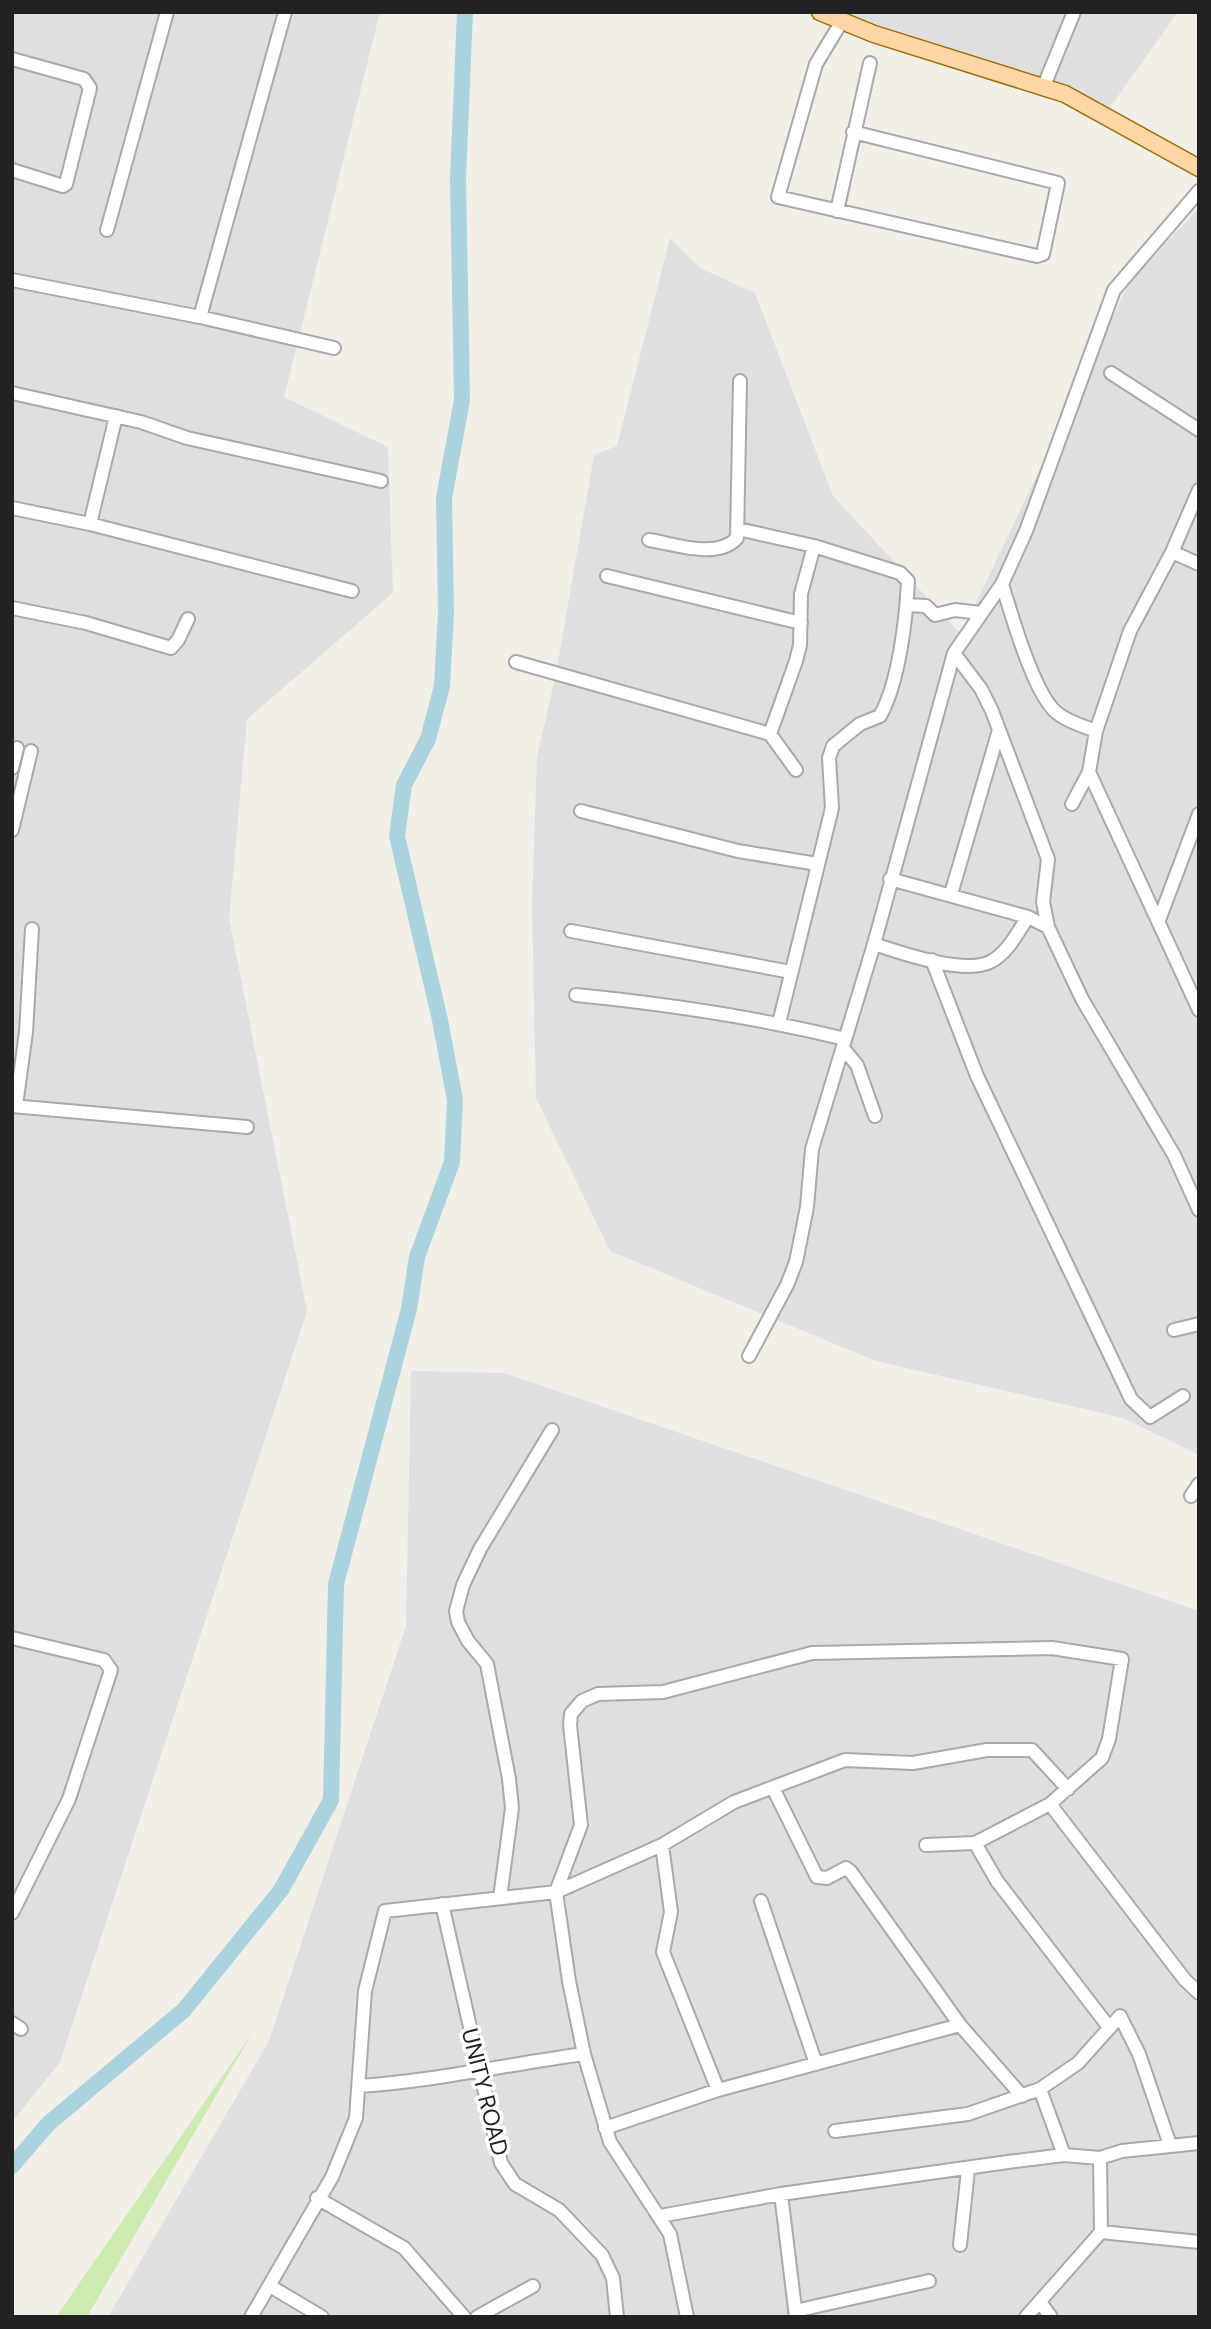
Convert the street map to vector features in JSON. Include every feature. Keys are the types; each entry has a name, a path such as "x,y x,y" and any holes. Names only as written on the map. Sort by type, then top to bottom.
{"main road":[{"path":"820,12 874,34 1043,88 1097,109 1199,168"}],"street":[{"path":"107,230 167,12"},
{"path":"1043,88 1074,12"},
{"path":"200,317 283,13"},
{"path":"842,21 816,64 778,197 1037,256 1043,254 1058,183 853,132"},
{"path":"12,59 84,79 90,88 66,184 63,186 12,170"},
{"path":"837,211 870,63"},
{"path":"749,1356 787,1285 796,1262 807,1207 812,1149 874,944 954,653 1002,583 1026,531 1114,290 1199,191"},
{"path":"12,280 200,317 334,348"},
{"path":"1111,373 1199,430"},
{"path":"649,540 721,548 737,538 740,381"},
{"path":"12,393 116,416 187,438 381,481"},
{"path":"90,524 116,416"},
{"path":"1072,804 1089,772 1096,731 1130,631 1172,552 1199,490"},
{"path":"12,508 90,524 352,591"},
{"path":"738,529 814,546 905,575 908,581 907,605 885,708 880,716 860,724 833,746 829,758 832,808 779,1023"},
{"path":"770,734 796,662 801,623 801,594 814,546"},
{"path":"1172,552 1199,564"},
{"path":"607,576 801,623"},
{"path":"1002,583 1023,648 1045,698 1055,712 1096,731"},
{"path":"907,605 926,606 935,615 955,610 981,613"},
{"path":"12,608 86,624 171,648 188,619"},
{"path":"954,653 981,690 1048,859 1043,902 1048,927 1082,999 1174,1155 1199,1210"},
{"path":"516,662 770,734 796,770"},
{"path":"951,894 999,730"},
{"path":"12,768 17,748"},
{"path":"12,830 31,751"},
{"path":"1089,772 1199,1010"},
{"path":"581,811 738,851 817,864"},
{"path":"1159,920 1199,814"},
{"path":"890,880 951,894 1048,927"},
{"path":"874,944 932,960 977,966 988,963 1007,948 1028,918"},
{"path":"32,929 26,1032 14,1106 247,1127"},
{"path":"571,931 791,972"},
{"path":"932,960 977,1076 1131,1399 1150,1417 1183,1396"},
{"path":"576,995 677,1006 779,1023 844,1043 857,1065 875,1116"},
{"path":"1174,1330 1199,1324"},
{"path":"500,1898 512,1808 509,1779 487,1664 468,1641 458,1622 456,1611 463,1585 480,1549 552,1430"},
{"path":"1191,1496 1199,1484"},
{"path":"12,1638 104,1660 111,1670 69,1799 12,1913"},
{"path":"687,2317 670,2234 621,2163 605,2128 584,2054 569,1981 556,1892 581,1825 571,1714 583,1701 598,1694 663,1692 812,1654 1052,1648 1122,1659 1109,1739 1102,1758 1050,1804 975,1843 926,1845"},
{"path":"251,2317 348,2142 356,2118 365,1991 385,1911 556,1892 662,1845 734,1802 845,1760 913,1763 988,1751 1032,1751 1068,1789"},
{"path":"773,1788 817,1877 827,1878 846,1868 851,1872 960,2025 1022,2096"},
{"path":"1050,1804 1185,1980 1199,1993"},
{"path":"975,1843 997,1881 1108,2026"},
{"path":"662,1845 671,1912 663,1952 718,2090"},
{"path":"761,1901 816,2064"},
{"name":"UNITY ROAD","path":"442,1904 501,2163 514,2184 559,2210 602,2255 613,2278 617,2317"},
{"path":"835,2132 968,2114 1040,2089 1078,2063 1117,2017 1122,2018 1139,2054 1170,2145"},
{"path":"605,2128 718,2090 960,2025"},
{"path":"359,2086 407,2083 479,2069 584,2054"},
{"path":"1040,2089 1064,2155"},
{"path":"660,2216 781,2193 1064,2155 1100,2158 1170,2145 1199,2143"},
{"path":"1026,2317 1101,2232 1100,2158"},
{"path":"960,2245 968,2169"},
{"path":"781,2193 796,2314 929,2281"},
{"path":"317,2198 404,2248 464,2317"},
{"path":"1101,2232 1199,2242"},
{"path":"270,2286 322,2317"},
{"path":"477,2317 533,2286"},
{"path":"1041,2302 1051,2317"}],"shaded area":[{"path":"12,12 380,12 284,397 388,447 393,593 247,719 229,919 307,1311 60,2062 12,2122"},
{"path":"834,12 1178,12 1101,120 1058,97"},
{"path":"1199,208 1199,1455 1123,1418 876,1361 610,1251 536,1098 532,904 537,757 556,674 594,455 617,446 670,238 700,268 755,293 833,496 961,634 1130,281"},
{"path":"411,1371 504,1373 1199,1611 1199,2317 108,2317 269,2041 406,1626"}],"green space":[{"path":"253,2032 87,2317 56,2317"}],"waterway":[{"path":"12,2166 48,2124 184,2010 281,1890 331,1800 336,1584 409,1309 417,1257 452,1162 455,1100 440,1020 397,836 404,785 428,739 442,686 446,613 444,498 462,400 458,178 465,12"}]}
